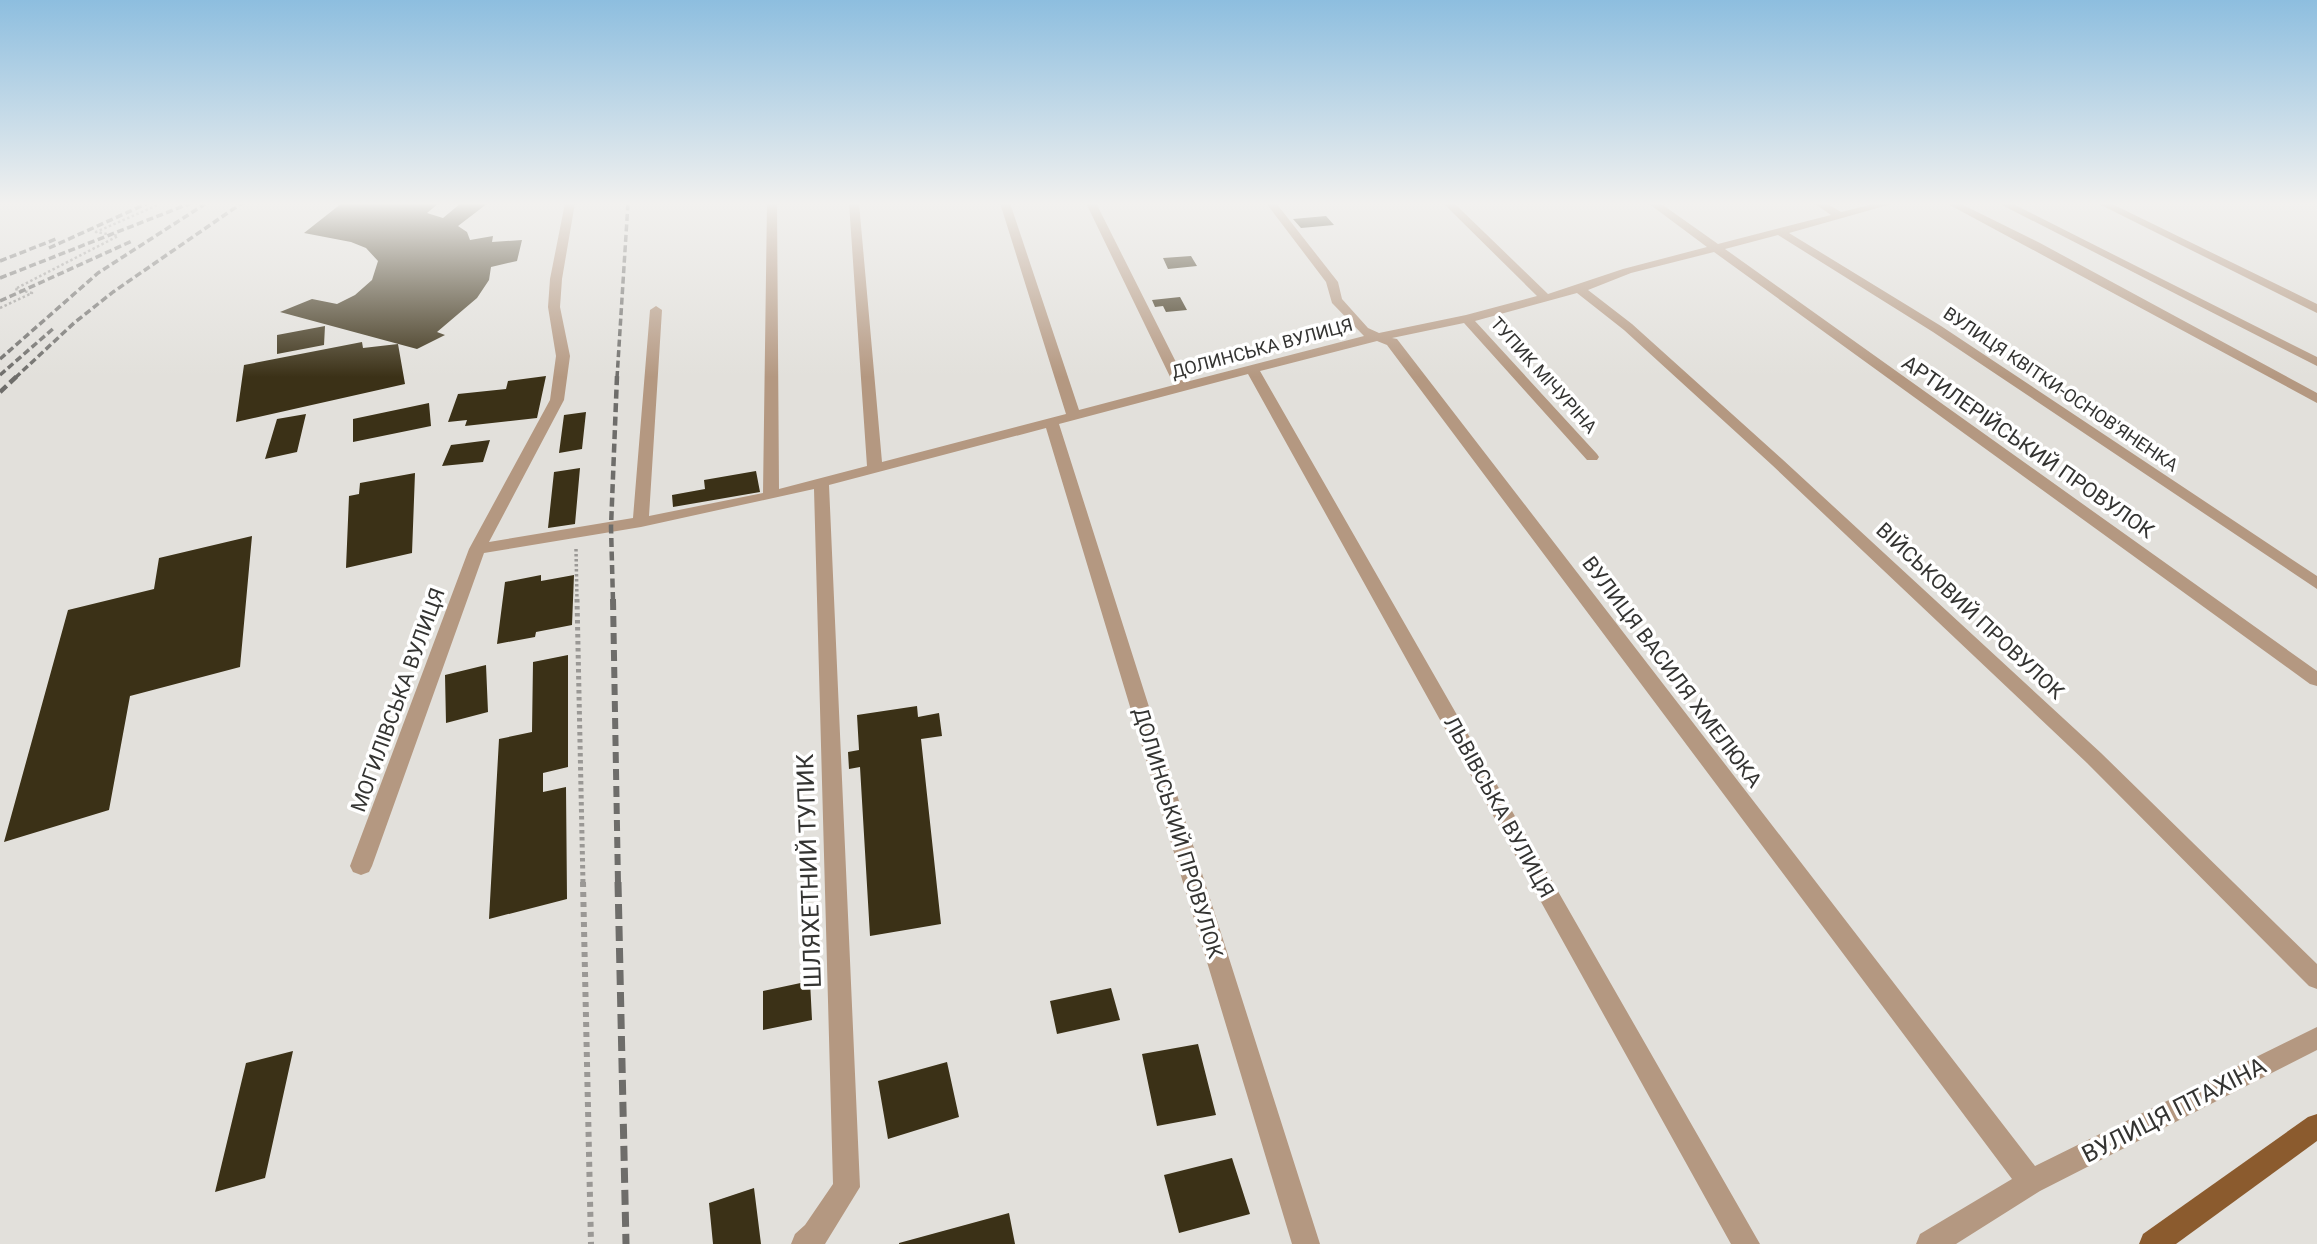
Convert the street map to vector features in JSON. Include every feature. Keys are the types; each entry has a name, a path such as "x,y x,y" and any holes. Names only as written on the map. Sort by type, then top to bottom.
{"main road":[{"path":"2153,1244 2317,1126"}],"street":[{"name":"МОГИЛІВСЬКА ВУЛИЦЯ","path":"361,866 477,549 557,400 563,356 555,307 559,261"},
{"path":"771,496 772,261"},
{"path":"859,261 875,468"},
{"path":"1024,261 1074,416"},
{"path":"1120,261 1182,387"},
{"name":"ВУЛИЦЯ ВАСИЛЯ ХМЕЛЮКА","path":"1316,261 1332,282 1336,300 1364,331 1392,342 2031,1182"},
{"path":"1508,261 1546,298"},
{"name":"ДОЛИНСЬКА ВУЛИЦЯ","path":"575,534 771,496 1252,369 1546,298 1666,261"},
{"name":"АРТИЛЕРІЙСЬКИЙ ПРОВУЛОК","path":"1734,261 2317,680"},
{"name":"ВУЛИЦЯ КВІТКИ-ОСНОВ'ЯНЕНКА","path":"1827,261 1937,330 2317,584"},
{"path":"2065,261 2317,398"},
{"path":"2118,261 2317,362"},
{"path":"2220,261 2317,309"},
{"name":"ВІЙСЬКОВИЙ ПРОВУЛОК","path":"1579,289 1628,327 1737,426 2094,758 2317,979"},
{"path":"641,522 656,310"},
{"name":"ТУПИК МІЧУРІНА","path":"1467,318 1592,457"},
{"name":"ЛЬВІВСЬКА ВУЛИЦЯ","path":"1252,369 1746,1244"},
{"name":"ДОЛИНСЬКИЙ ПРОВУЛОК","path":"1051,422 1306,1244"},
{"name":"ШЛЯХЕТНИЙ ТУПИК","path":"805,1244 815,1235 847,1187 821,483"},
{"path":"477,549 575,534"},
{"name":"ВУЛИЦЯ ПТАХІНА","path":"2031,1182 2317,1038"},
{"path":"1930,1244 2031,1182"}],"path":[{"path":"0,308 32,293 15,289 69,261"},
{"path":"575,534 591,1244"}],"building":[{"path":"378,261 517,261 491,267 489,280 477,298 437,332 445,335 417,349 280,312 312,299 337,304 355,295 372,280"},
{"path":"1164,261 1194,261 1197,266 1168,269"},
{"path":"1180,297 1187,310 1166,312 1163,306 1155,307 1152,300"},
{"path":"325,326 324,345 277,354 277,335"},
{"path":"362,342 363,348 398,344 405,384 236,422 244,365"},
{"path":"546,376 537,418 465,426 467,420 448,422 458,394 506,389 508,381"},
{"path":"429,403 431,426 353,442 353,419"},
{"path":"586,412 582,449 559,453 564,415"},
{"path":"306,414 297,452 265,459 277,419"},
{"path":"490,440 483,462 442,466 451,445"},
{"path":"580,468 575,524 548,528 554,472"},
{"path":"756,471 760,492 673,507 672,495 705,489 704,480"},
{"path":"415,473 412,553 346,568 349,496 359,494 360,483"},
{"path":"252,536 240,667 130,696 109,810 4,842 68,610 154,589 159,558"},
{"path":"541,575 541,581 574,575 572,625 536,632 535,637 497,644 505,582"},
{"path":"568,655 568,767 543,773 543,792 566,787 567,899 489,919 499,739 532,732 533,662"},
{"path":"486,665 488,712 446,723 445,675"},
{"path":"917,706 918,717 939,713 942,736 921,739 941,924 870,936 860,767 849,769 848,752 859,750 857,715"},
{"path":"810,981 812,1020 763,1030 763,991"},
{"path":"1111,988 1120,1020 1057,1034 1050,1001"},
{"path":"1198,1044 1216,1115 1157,1126 1142,1054"},
{"path":"293,1051 265,1178 215,1192 246,1063"},
{"path":"947,1062 959,1117 888,1139 878,1081"},
{"path":"1232,1158 1250,1214 1179,1233 1164,1175"},
{"path":"754,1188 761,1244 713,1244 709,1203"},
{"path":"1009,1213 1015,1244 899,1244 899,1243"}],"railway":[{"path":"0,278 43,261"},
{"path":"0,301 88,261"},
{"path":"0,359 98,273 117,261"},
{"path":"15,378 74,323 158,261"},
{"path":"617,378 624,261"},
{"path":"0,375 55,327"},
{"path":"0,392 17,376"},
{"path":"613,601 611,527 617,376"},
{"path":"613,599 618,884"},
{"path":"618,882 626,1244"}]}
